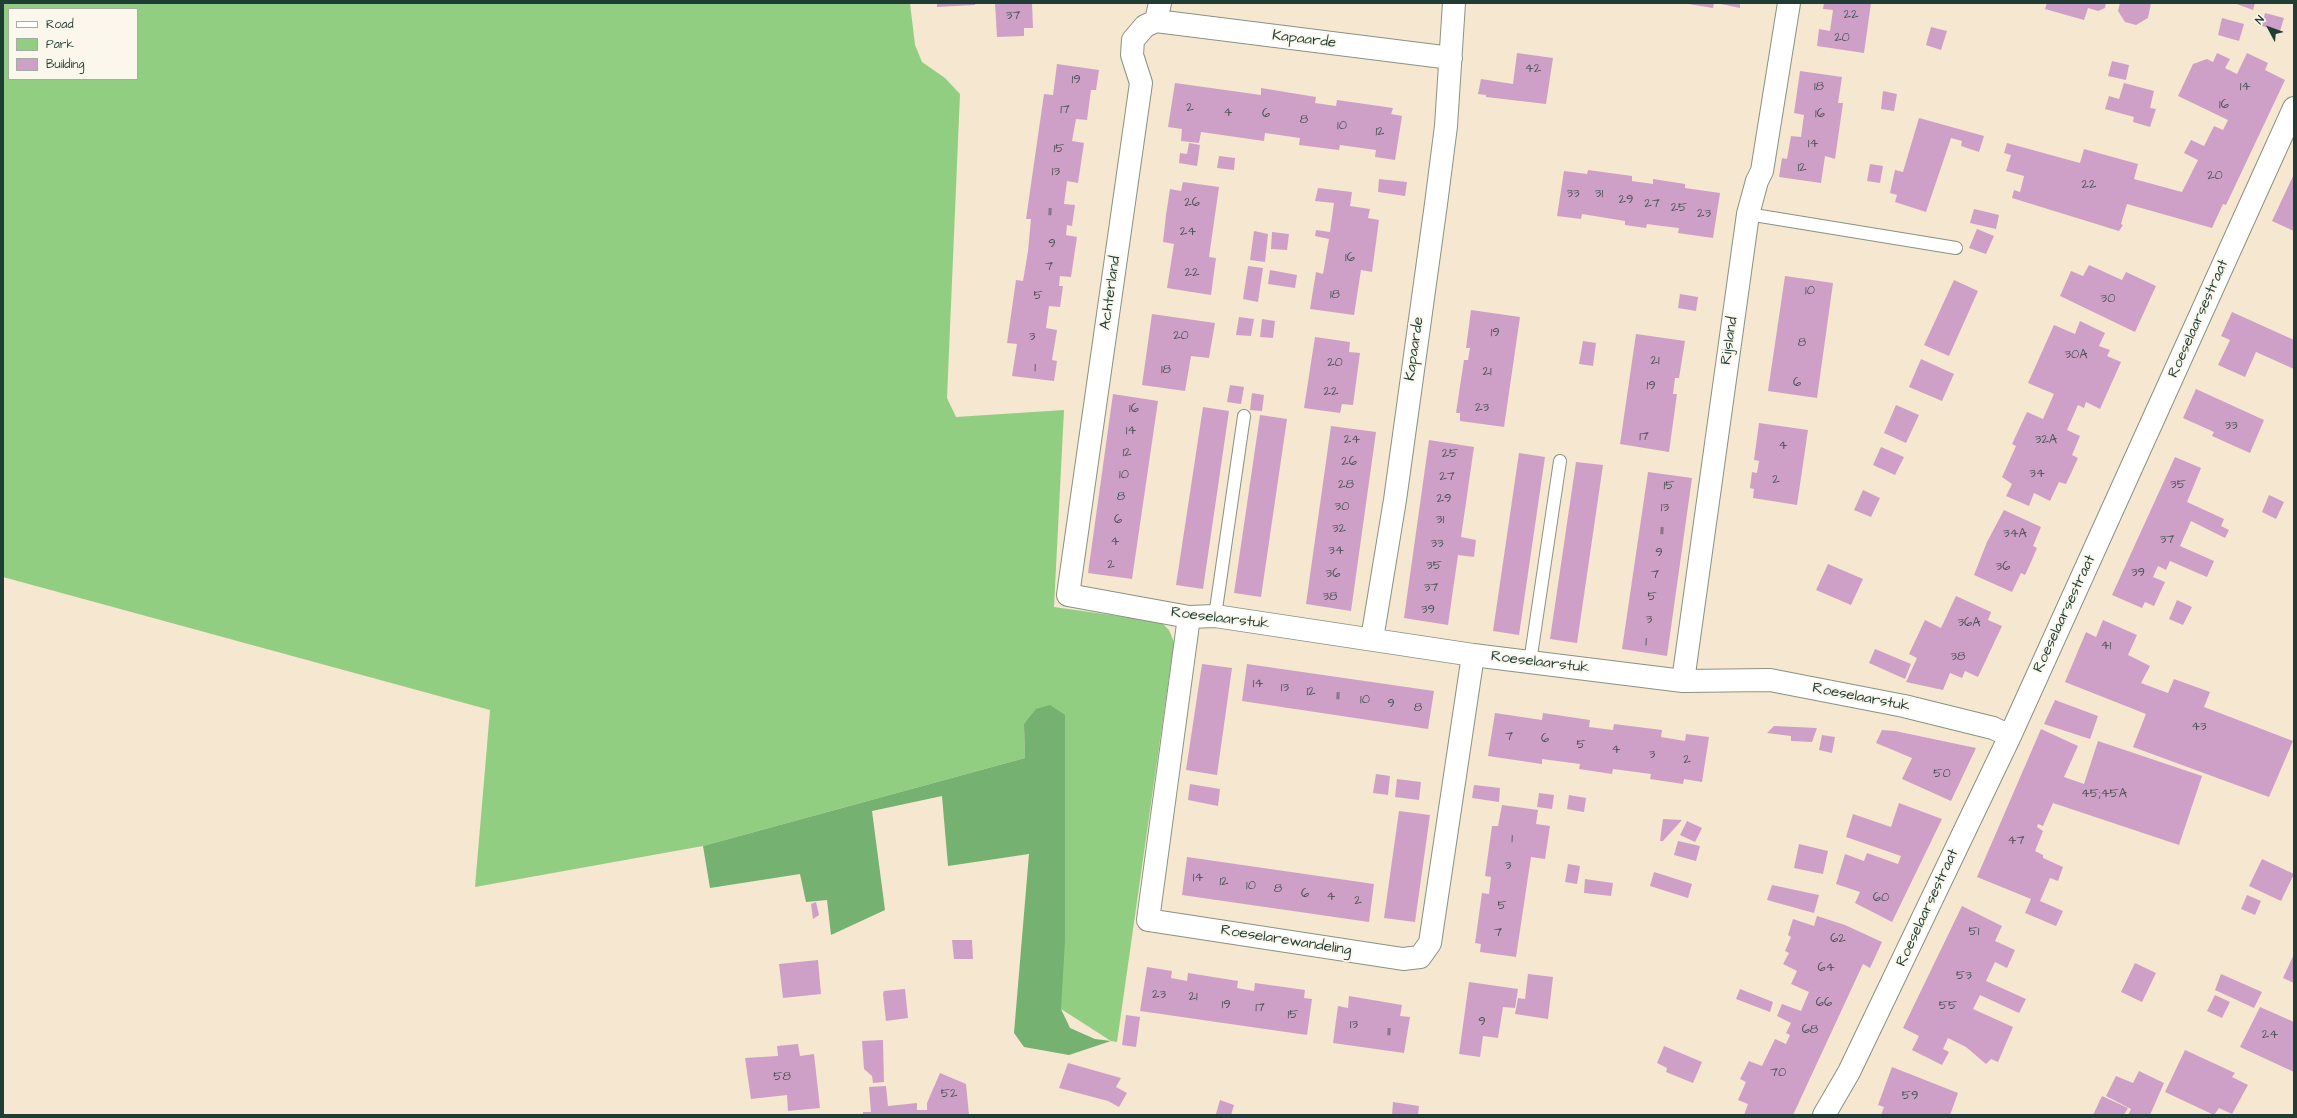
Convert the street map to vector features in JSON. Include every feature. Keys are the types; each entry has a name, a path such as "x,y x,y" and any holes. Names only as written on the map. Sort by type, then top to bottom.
{"street":[{"name":"Kapaarde","path":"1372,639 1396,500 1436,204 1446,126 1454,3"},
{"name":"Rijsland","path":"1683,681 1748,214 1756,181 1762,171 1789,3"},
{"name":"Kapaarde","path":"1158,12 1451,58"},
{"name":"Achterland","path":"1068,595 1141,83 1132,55 1133,40 1158,12"},
{"name":"Roeselaarsestraat","path":"1824,1115 1849,1072 2010,736 2294,108"},
{"name":"Roeselaarstuk","path":"1068,595 1189,617 1215,616 1473,655 1683,681 1770,680 1904,706 1993,728 2010,736"},
{"name":"Roeselarewandeling","path":"1189,617 1148,920 1403,959 1420,957 1430,943 1473,655"}],"lane":[{"path":"1748,214 1956,248"},
{"path":"1215,616 1244,416"},
{"path":"1530,662 1560,461"}],"green space":[{"path":"3,3 910,3 915,45 922,62 945,78 960,94 947,398 956,417 1064,410 1054,607 1161,622 1169,630 1174,642 1117,1042 1111,1041 1061,1009 1024,724 1025,758 703,846 475,887 490,710 3,577"},
{"path":"1050,705 1065,715 1065,940 1061,1009 1070,1028 1095,1039 1111,1041 1069,1055 1024,1047 1014,1033 1029,854 948,866 942,796 872,811 885,910 831,935 827,900 806,902 800,874 710,888 703,846 1025,758 1024,724 1036,709"}],"building":[{"path":"937,3 975,3 975,5 937,7"},
{"path":"995,3 1032,3 1033,28 1024,28 1024,36 997,37"},
{"path":"1682,3 1714,3 1713,8"},
{"path":"1716,3 1740,3 1740,8"},
{"path":"1824,3 1871,3 1864,53 1817,46 1819,29 1830,31 1833,10 1823,9"},
{"path":"2047,3 2106,3 2105,8 2098,11 2088,8 2084,20 2045,9"},
{"path":"2120,3 2151,3 2148,18 2136,25 2125,22 2118,11"},
{"path":"2234,3 2255,3 2253,10"},
{"path":"2265,13 2284,18 2280,31 2262,26"},
{"path":"2222,18 2244,24 2239,41 2218,35"},
{"path":"1931,27 1947,31 1941,50 1926,45"},
{"path":"1517,53 1553,58 1546,104 1486,97 1486,95 1478,94 1481,79 1513,84"},
{"path":"2217,53 2230,59 2225,68 2237,74 2247,53 2268,63 2265,70 2285,80 2226,205 2223,204 2212,228 2127,204 2121,224 2123,225 2119,231 2012,198 2014,190 2020,192 2024,176 2006,171 2011,155 2004,153 2007,143 2080,163 2084,149 2138,164 2134,179 2182,192 2198,160 2184,153 2191,140 2204,146 2214,126 2223,130 2228,120 2178,96 2193,64 2207,59 2213,62"},
{"path":"2112,61 2129,65 2126,80 2108,76"},
{"path":"1057,64 1099,70 1096,90 1091,90 1087,120 1076,119 1072,141 1084,143 1078,183 1067,181 1064,204 1075,205 1072,226 1067,225 1066,235 1077,237 1071,277 1060,276 1059,286 1063,286 1060,307 1049,306 1046,328 1057,330 1052,360 1057,361 1054,381 1012,376 1017,344 1007,343 1016,280 1023,281 1028,251 1031,219 1026,219 1044,94 1053,95"},
{"path":"1800,71 1842,77 1838,103 1843,103 1835,159 1825,156 1821,183 1779,177 1782,158 1787,159 1791,136 1801,137 1804,115 1794,113"},
{"path":"1175,83 1261,95 1261,88 1316,97 1315,103 1336,106 1337,100 1393,108 1391,114 1402,116 1395,160 1375,157 1376,150 1340,145 1339,150 1299,145 1300,138 1265,133 1264,141 1201,132 1199,143 1181,141 1182,129 1168,127"},
{"path":"2124,83 2154,91 2150,108 2156,109 2150,127 2133,122 2134,117 2105,109 2109,96 2119,99"},
{"path":"1883,91 1897,94 1894,111 1881,109"},
{"path":"1919,118 1984,136 1979,152 1961,146 1962,141 1951,138 1926,212 1895,202 1897,195 1890,193 1895,170 1903,172"},
{"path":"1189,143 1200,145 1197,166 1179,163 1180,153 1187,154"},
{"path":"1219,156 1235,158 1234,170 1217,168"},
{"path":"1870,164 1883,166 1880,183 1867,181"},
{"path":"1588,170 1632,176 1632,181 1653,184 1653,179 1685,184 1685,188 1720,193 1713,238 1678,233 1679,228 1647,224 1646,228 1625,225 1625,221 1582,214 1581,219 1557,216 1564,171 1587,174"},
{"path":"2294,174 2294,231 2272,221"},
{"path":"1379,179 1407,182 1405,196 1378,192"},
{"path":"1183,182 1219,187 1209,257 1216,258 1211,295 1167,288 1174,244 1163,242 1166,215 1170,189 1181,191"},
{"path":"1318,188 1352,192 1350,206 1370,209 1368,218 1379,220 1372,272 1361,270 1354,315 1310,309 1316,272 1323,274 1329,239 1315,236 1316,230 1330,232 1334,203 1315,201"},
{"path":"1974,209 1999,215 1996,229 1970,223"},
{"path":"1977,229 1994,236 1986,254 1969,248"},
{"path":"1254,231 1268,234 1265,262 1250,260"},
{"path":"1272,232 1289,234 1287,250 1271,249"},
{"path":"2089,265 2122,280 2126,272 2156,286 2135,332 2060,296 2071,271 2083,276"},
{"path":"1248,266 1263,268 1258,302 1243,299"},
{"path":"1270,270 1297,275 1295,288 1268,284"},
{"path":"1785,276 1833,283 1817,398 1768,391"},
{"path":"1954,280 1978,291 1949,356 1924,345"},
{"path":"1680,294 1698,297 1696,311 1678,308"},
{"path":"1471,310 1520,317 1504,427 1460,421 1460,413 1456,413 1464,360 1468,360 1470,348 1466,348"},
{"path":"2232,312 2294,340 2294,369 2256,352 2245,377 2218,365 2230,340 2221,336"},
{"path":"1152,314 1215,323 1209,358 1191,356 1185,391 1142,385"},
{"path":"1239,317 1254,319 1251,336 1236,335"},
{"path":"1262,319 1275,321 1273,338 1260,337"},
{"path":"2080,321 2105,333 2099,346 2110,350 2107,356 2121,362 2100,409 2086,402 2084,408 2078,405 2067,430 2080,436 2072,455 2078,458 2066,484 2059,482 2050,501 2034,493 2029,506 2006,496 2012,484 2002,477 2016,446 2012,444 2027,412 2043,419 2054,394 2028,383 2054,325 2075,334"},
{"path":"1636,334 1685,341 1679,378 1675,378 1673,394 1677,394 1669,452 1620,444"},
{"path":"1315,337 1350,342 1349,352 1360,353 1353,405 1342,404 1340,413 1304,408"},
{"path":"1583,341 1596,343 1593,366 1579,364"},
{"path":"1921,359 1954,374 1942,401 1909,387"},
{"path":"1230,385 1244,387 1241,404 1227,402"},
{"path":"2196,389 2264,420 2250,453 2212,436 2214,432 2183,418"},
{"path":"1252,393 1264,395 1262,411 1250,410"},
{"path":"1113,394 1158,401 1132,579 1088,573"},
{"path":"1896,405 1919,415 1906,443 1884,433"},
{"path":"1203,407 1229,411 1203,589 1176,585"},
{"path":"1260,415 1287,419 1261,597 1234,593"},
{"path":"1759,423 1808,430 1797,505 1753,498 1754,489 1750,488 1752,472 1757,473 1759,461 1754,460"},
{"path":"1331,426 1376,432 1351,611 1306,604"},
{"path":"1429,440 1474,447 1461,537 1476,540 1474,557 1458,555 1448,625 1404,618"},
{"path":"1881,447 1904,457 1895,475 1873,465"},
{"path":"1519,453 1545,457 1519,635 1493,631"},
{"path":"2175,457 2201,468 2187,502 2224,519 2221,526 2229,530 2225,538 2191,521 2180,546 2214,561 2207,577 2170,561 2166,570 2158,566 2153,577 2165,582 2154,606 2145,602 2142,608 2112,595"},
{"path":"1576,462 1603,465 1577,643 1550,639"},
{"path":"1648,472 1692,478 1667,656 1622,649"},
{"path":"1863,490 1880,498 1871,517 1854,510"},
{"path":"2269,495 2284,502 2276,519 2262,512"},
{"path":"2004,510 2041,527 2033,546 2037,548 2031,562 2025,575 2021,573 2012,592 1974,575 1987,542"},
{"path":"1828,564 1863,579 1851,605 1816,590"},
{"path":"1956,596 1991,612 1988,620 2002,626 1978,677 1965,671 1962,678 1950,673 1943,690 1906,682 1917,658 1909,654 1925,620 1941,628"},
{"path":"2177,600 2192,607 2183,625 2169,619"},
{"path":"2103,620 2137,635 2128,655 2150,666 2141,683 2168,693 2174,679 2210,692 2204,707 2293,741 2269,797 2133,747 2146,714 2065,682 2086,632 2096,637"},
{"path":"1875,649 1911,664 1905,679 1869,663"},
{"path":"1202,664 1232,668 1217,775 1186,770"},
{"path":"1247,664 1434,691 1428,729 1242,701"},
{"path":"2055,700 2098,716 2090,739 2044,724"},
{"path":"1495,713 1542,720 1543,713 1590,720 1589,727 1613,730 1614,724 1662,730 1661,737 1685,741 1686,734 1709,737 1702,782 1684,779 1683,784 1650,779 1651,774 1613,769 1612,774 1579,769 1580,764 1542,759 1542,764 1488,756"},
{"path":"1774,726 1817,728 1812,742 1791,741 1791,736 1767,733"},
{"path":"2041,729 2078,746 2064,777 2084,784 2098,741 2202,776 2179,845 2053,803 2043,826 2038,824 2037,827 2043,831 2035,851 2043,855 2043,858 2063,867 2058,881 2050,878 2040,901 2063,911 2056,926 2025,913 2031,899 1977,877"},
{"path":"1882,730 1895,731 1976,748 1951,801 1902,779 1912,758 1876,743"},
{"path":"1822,735 1835,737 1832,753 1819,750"},
{"path":"1376,774 1390,776 1388,795 1373,793"},
{"path":"1397,779 1421,782 1419,800 1395,797"},
{"path":"1190,784 1220,789 1218,806 1188,800"},
{"path":"1474,785 1500,788 1499,802 1472,798"},
{"path":"1539,793 1554,795 1552,809 1537,807"},
{"path":"1569,795 1586,798 1584,812 1567,809"},
{"path":"1899,803 1942,819 1892,922 1855,903 1860,892 1836,884 1845,854 1864,861 1867,853 1898,864 1901,856 1846,837 1853,814 1891,827"},
{"path":"1502,805 1538,810 1536,824 1550,826 1545,859 1531,857 1516,957 1480,952 1481,944 1475,943 1482,893 1489,894 1491,877 1485,876 1492,826 1498,826"},
{"path":"1399,811 1430,815 1415,922 1384,918"},
{"path":"1663,819 1682,820 1663,841 1660,841"},
{"path":"1687,821 1702,828 1695,842 1680,835"},
{"path":"1678,841 1700,846 1696,861 1674,855"},
{"path":"1799,844 1828,851 1823,874 1794,868"},
{"path":"1187,857 1374,884 1369,922 1182,895"},
{"path":"2262,859 2294,874 2281,901 2249,886"},
{"path":"1568,864 1580,866 1577,884 1565,882"},
{"path":"1654,872 1692,884 1688,898 1650,886"},
{"path":"1585,879 1613,883 1611,896 1584,893"},
{"path":"1772,885 1819,895 1814,913 1767,900"},
{"path":"2247,895 2261,901 2255,915 2241,909"},
{"path":"816,902 819,915 813,919 811,904"},
{"path":"1962,906 2002,926 1995,941 2015,950 2007,968 1995,962 1986,981 2026,999 2019,1013 1980,995 1973,1009 2013,1027 1998,1062 1991,1059 1986,1064 1966,1047 1948,1038 1943,1049 1949,1052 1942,1065 1912,1050 1919,1036 1903,1028"},
{"path":"1817,916 1845,925 1882,942 1870,968 1863,964 1793,1115 1744,1115 1748,1104 1738,1100 1746,1082 1740,1079 1749,1061 1762,1066 1775,1039 1786,1044 1790,1035 1786,1033 1791,1023 1777,1016 1782,1004 1801,1011 1809,992 1791,984 1797,971 1783,964 1789,953 1785,951 1791,937 1788,935 1793,919 1814,926"},
{"path":"952,940 972,940 973,959 954,959"},
{"path":"2294,954 2294,983 2283,978"},
{"path":"818,960 821,994 783,998 779,964"},
{"path":"2135,963 2156,973 2142,1002 2121,992"},
{"path":"1147,967 1172,971 1171,978 1187,981 1188,973 1238,981 1237,988 1254,991 1255,983 1305,990 1304,998 1312,999 1307,1035 1140,1011"},
{"path":"1528,974 1553,977 1548,1019 1515,1014 1518,998 1525,999"},
{"path":"2221,974 2262,992 2254,1008 2215,990"},
{"path":"1469,982 1518,989 1515,1008 1503,1007 1498,1038 1483,1036 1480,1057 1459,1054"},
{"path":"905,989 908,1018 886,1021 884,991"},
{"path":"1740,989 1773,1002 1770,1012 1736,999"},
{"path":"2215,995 2230,1002 2222,1018 2207,1011"},
{"path":"1349,996 1402,1005 1400,1016 1410,1017 1404,1053 1333,1043 1338,1006 1348,1008"},
{"path":"2260,1007 2294,1022 2294,1072 2240,1047"},
{"path":"1126,1015 1140,1017 1136,1047 1122,1045"},
{"path":"883,1040 884,1082 873,1083 872,1076 864,1069 862,1041"},
{"path":"798,1044 800,1056 814,1054 820,1108 788,1111 787,1095 751,1099 745,1058 778,1056 777,1046"},
{"path":"1664,1046 1702,1062 1693,1083 1666,1072 1667,1068 1657,1063"},
{"path":"2185,1050 2235,1073 2232,1077 2248,1085 2232,1114 2219,1108 2214,1115 2165,1092"},
{"path":"1068,1063 1121,1078 1116,1087 1127,1093 1119,1107 1108,1101 1059,1088"},
{"path":"1892,1067 1958,1093 1950,1115 1881,1115 1884,1107 1878,1105"},
{"path":"2139,1071 2164,1083 2150,1115 2128,1115 2131,1109 2106,1096 2116,1076 2133,1083"},
{"path":"940,1073 966,1084 969,1115 863,1115 863,1112 871,1112 869,1087 886,1086 888,1106 917,1103 917,1110 927,1110 927,1103"},
{"path":"2102,1096 2128,1108 2124,1115 2093,1115"},
{"path":"1220,1100 1234,1105 1231,1115 1216,1114"},
{"path":"1393,1102 1419,1106 1418,1115 1392,1115"}]}
